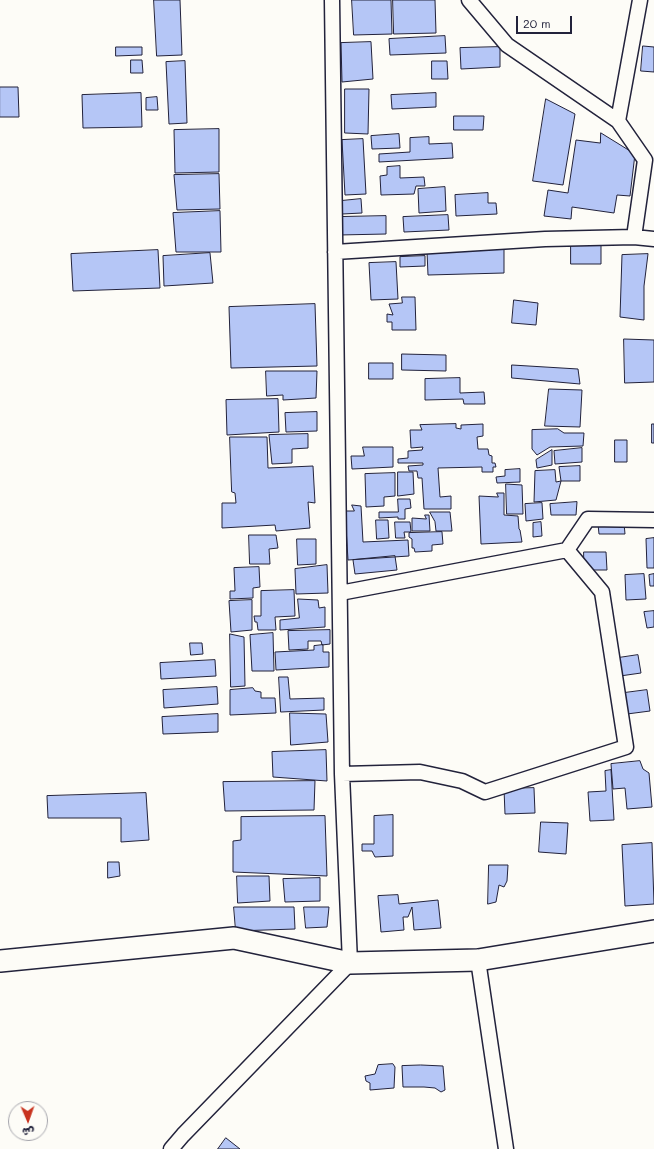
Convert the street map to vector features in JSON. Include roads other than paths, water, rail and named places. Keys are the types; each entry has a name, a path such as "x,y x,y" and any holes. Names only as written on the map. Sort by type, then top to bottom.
{"main road":[{"path":"0,961 234,938 350,963 478,960 654,931"}],"street":[{"path":"171,1149 188,1129 350,963 342,774 332,0"},
{"path":"469,0 506,45 618,121 649,157 634,237"},
{"path":"618,121 640,0"},
{"path":"335,252 545,239 634,237 654,239"},
{"path":"340,593 567,550 588,519 654,520"},
{"path":"342,774 420,772 462,781 485,792 626,747 602,592 567,550"},
{"path":"478,960 506,1149"}]}
